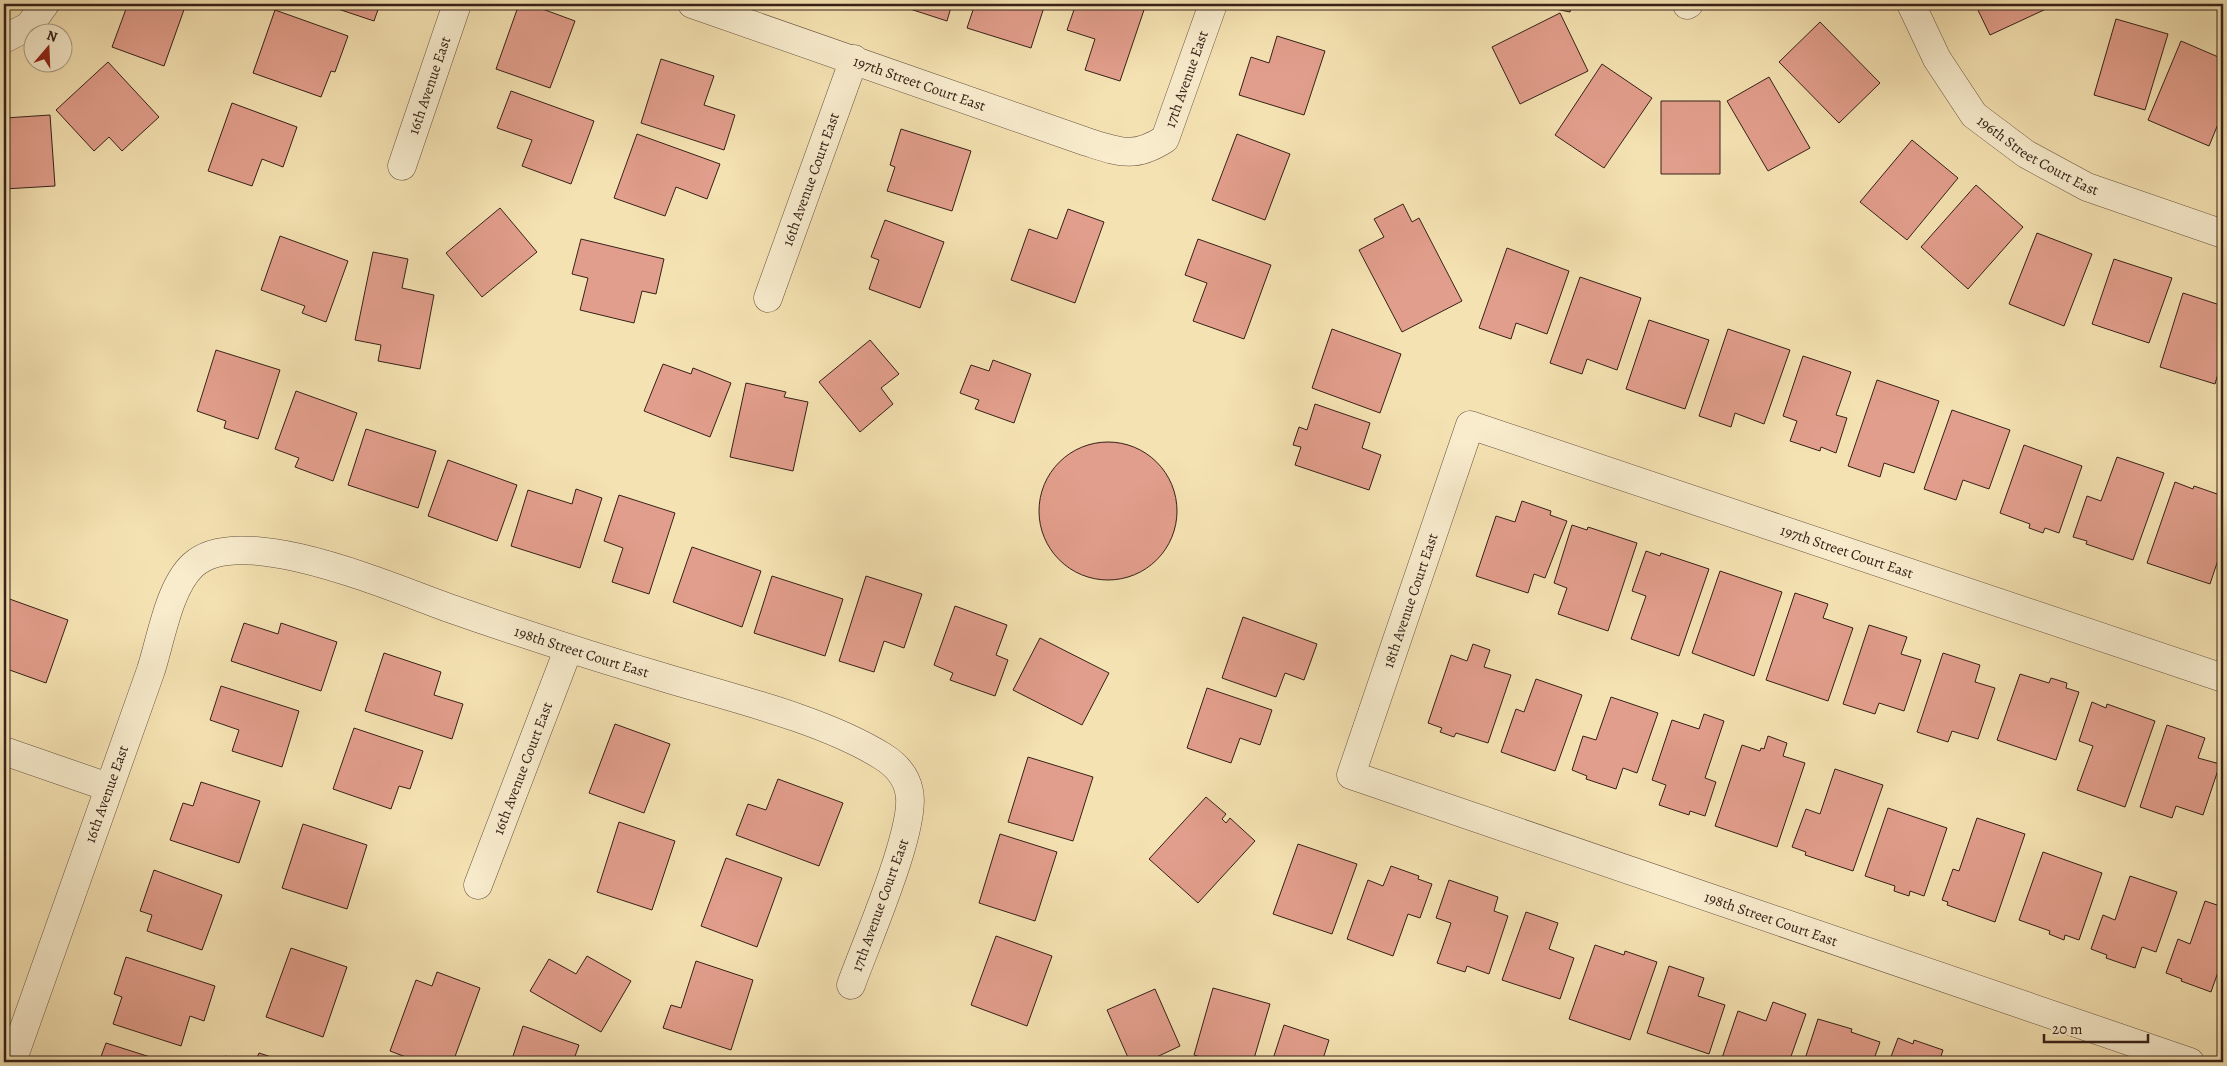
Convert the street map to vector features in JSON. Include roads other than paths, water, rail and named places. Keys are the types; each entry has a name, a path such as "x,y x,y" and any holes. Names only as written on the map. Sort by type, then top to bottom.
{"street":[{"path":"8,37 28,26 45,4"},
{"name":"16th Avenue East","path":"402,166 457,4"},
{"name":"197th Street Court East","path":"692,4 854,59 1087,142 1123,153 1150,148"},
{"name":"17th Avenue East","path":"1150,148 1165,139 1213,4"},
{"name":"196th Street Court East","path":"1911,4 1937,59 1974,115 2026,154 2087,187 2223,234"},
{"name":"16th Avenue Court East","path":"768,298 854,59"},
{"name":"197th Street Court East","path":"1470,425 2223,678"},
{"name":"18th Avenue Court East","path":"1351,776 1470,425"},
{"name":"198th Street Court East","path":"228,552 251,550 303,558 568,650 730,697 831,730 885,757 904,776 911,795"},
{"name":"16th Avenue East","path":"12,1062 152,666 174,598 183,578 195,563 228,552"},
{"name":"16th Avenue Court East","path":"478,885 568,650"},
{"path":"4,751 108,787"},
{"name":"198th Street Court East","path":"1351,776 2190,1062"},
{"name":"17th Avenue Court East","path":"851,985 905,837 911,795"}]}
